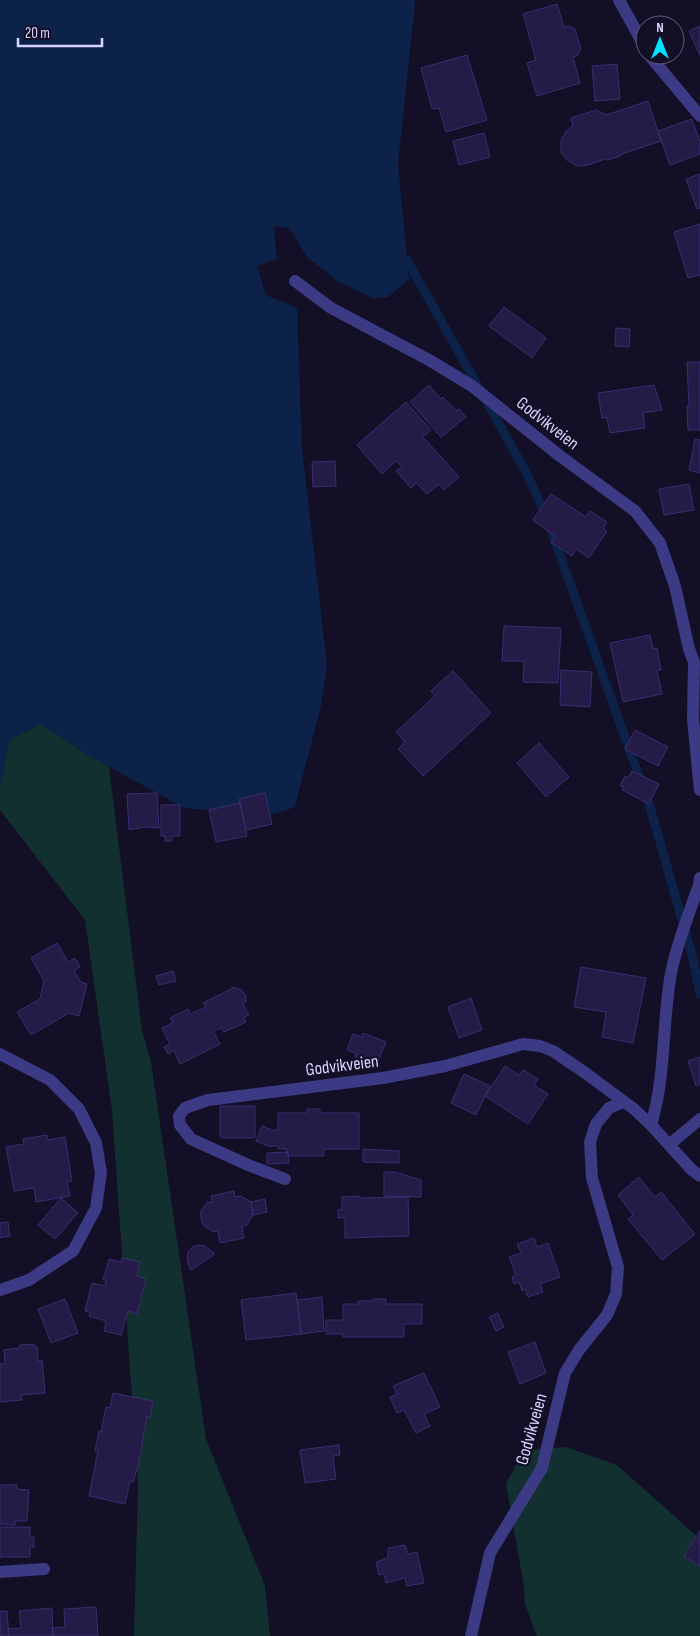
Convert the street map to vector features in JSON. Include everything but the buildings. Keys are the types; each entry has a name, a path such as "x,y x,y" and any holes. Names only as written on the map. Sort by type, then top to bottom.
{"street":[{"path":"619,0 635,30"},
{"path":"657,65 700,116"},
{"name":"Godvikveien","path":"296,281 331,308 429,360 472,386 560,456 635,511 660,543 675,586 689,649 697,658 693,719 700,790"},
{"path":"652,1125 658,1102 671,974 679,942 699,886 700,878"},
{"name":"Godvikveien","path":"285,1179 190,1139 180,1125 179,1116 186,1108 208,1100 383,1078 445,1066 523,1044 540,1046 553,1051 623,1102 652,1125 700,1176"},
{"path":"0,1054 50,1080 79,1109 96,1143 101,1173 96,1208 73,1251 29,1280 0,1290"},
{"name":"Godvikveien","path":"471,1636 490,1553 542,1468 565,1372 578,1350 607,1315 616,1294 618,1267 592,1178 590,1142 596,1124 609,1108 623,1102"},
{"path":"669,1145 700,1119"},
{"path":"0,1572 44,1569"}],"green space":[{"path":"41,724 109,767 142,1030 151,1062 206,1439 265,1586 270,1636 134,1636 138,1485 112,1110 85,920 0,810 0,787 9,740"},
{"path":"566,1447 617,1465 700,1539 700,1636 537,1636 525,1604 524,1587 506,1484 524,1450"}],"water":[{"path":"0,0 414,0 398,163 409,279 388,297 375,299 337,281 307,257 289,228 274,226 277,259 257,266 266,295 297,308 302,448 327,665 321,706 295,806 288,810 268,815 184,808 86,754 41,724 9,740 0,787"}],"waterway":[{"path":"407,260 526,472 546,516 650,807 692,955 700,994"}]}
